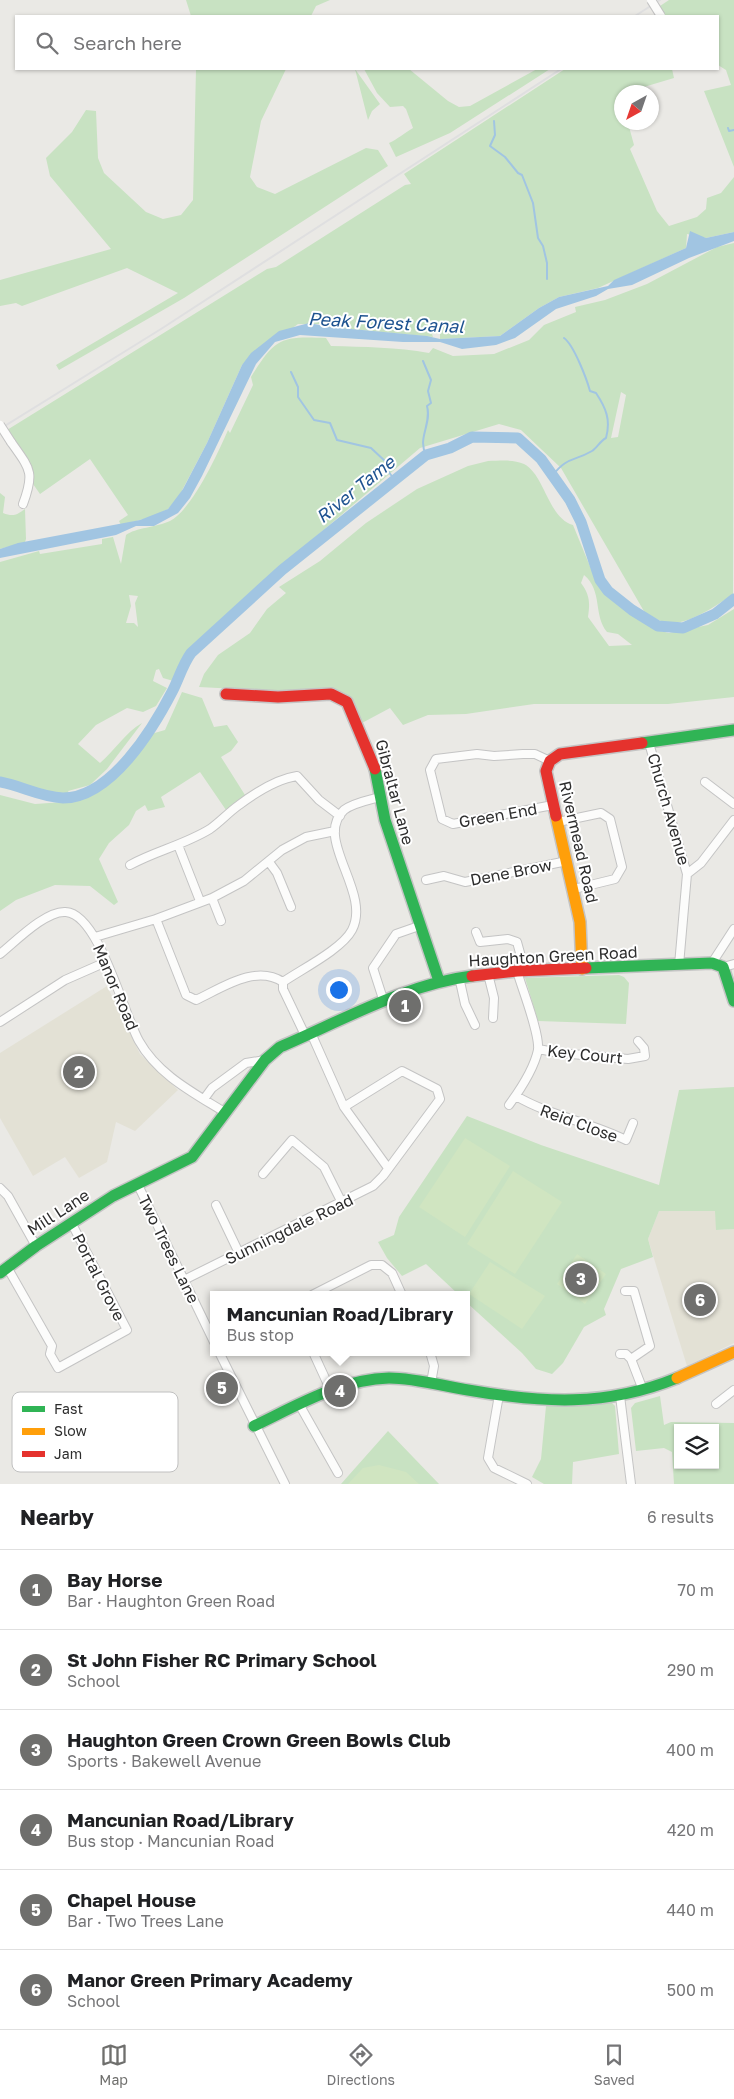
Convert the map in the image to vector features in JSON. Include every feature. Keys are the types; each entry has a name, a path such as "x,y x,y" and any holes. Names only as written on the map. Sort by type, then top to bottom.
{"street":[{"path":"651,0 661,15"},
{"path":"0,425 30,473 31,484 23,504"},
{"name":"Gibraltar Lane","path":"226,694 278,697 332,694 347,702 368,749 385,820 438,982"},
{"name":"Rivermead Road","path":"582,969 580,922 546,770 550,761 560,754 734,730"},
{"name":"Church Avenue","path":"650,743 687,874 680,965"},
{"name":"Green End","path":"550,761 535,754 494,756 477,754 436,759 430,770 442,819 453,824 553,805"},
{"path":"130,866 150,854 178,845 210,829 239,804 286,778 297,776 319,800 340,816"},
{"path":"705,782 734,804"},
{"path":"283,982 346,940 353,928 357,912 355,897 334,838 335,824 344,810 380,797"},
{"path":"558,822 601,814 610,819 622,867 615,879 574,889"},
{"path":"687,874 701,863 734,820"},
{"path":"95,937 156,919 212,898 244,880 282,850 306,837 335,831"},
{"path":"178,845 200,901"},
{"name":"Dene Brow","path":"426,880 444,876 465,882 567,861"},
{"path":"268,862 277,874 291,906"},
{"path":"212,898 221,921"},
{"name":"Manor Road","path":"0,954 44,919 66,912 78,916 84,921 95,937 139,1041 172,1079 226,1113"},
{"path":"156,919 186,995 191,998 196,1000 244,978 263,975 274,976 283,982"},
{"path":"384,1002 373,968 396,934 419,926"},
{"path":"734,930 712,963 729,966 734,1001"},
{"path":"476,932 480,942 508,939 517,942 521,971 538,1049 516,1096 509,1105"},
{"path":"0,1022 65,980 106,962"},
{"name":"Haughton Green Road","path":"137,1184 192,1157 265,1060 280,1046 384,1002 438,982 459,977 521,971 712,963"},
{"path":"488,974 494,998 493,1018"},
{"path":"459,977 465,1004 476,1025"},
{"path":"283,982 283,989 308,1034 344,1107 388,1168"},
{"name":"Key Court","path":"538,1049 560,1054 632,1059 645,1056 644,1048 638,1041"},
{"name":"Haughton Green Road","path":"204,1099 212,1088 246,1064 265,1060"},
{"name":"Sunningdale Road","path":"184,1280 373,1186 440,1098 437,1088 402,1071 344,1107"},
{"name":"Reid Close","path":"516,1096 536,1108 601,1128 626,1140 633,1123"},
{"path":"263,1174 292,1140 324,1167 342,1203"},
{"name":"Mill Lane","path":"3,1270 113,1196 137,1184"},
{"name":"Two Trees Lane","path":"137,1184 210,1334"},
{"path":"0,1188 8,1196 36,1246"},
{"path":"216,1205 239,1253"},
{"name":"Portal Grove","path":"3,1270 52,1346 50,1354 58,1368 127,1330 72,1224"},
{"path":"320,1291 371,1265 382,1265 392,1273 400,1291"},
{"path":"625,1291 634,1291 650,1346 631,1359"},
{"path":"254,1426 330,1389 357,1382 390,1378 499,1395 562,1401 620,1396 643,1390 687,1374 734,1352"},
{"path":"620,1354 626,1354 631,1359 643,1390"},
{"path":"221,1356 254,1426 285,1484"},
{"path":"315,1356 330,1389"},
{"path":"431,1356 434,1366 431,1383"},
{"path":"716,1404 734,1390"},
{"path":"499,1395 488,1458 494,1468 527,1484"},
{"path":"620,1396 631,1484"},
{"path":"300,1404 338,1473"}],"shaded area":[{"path":"107,986 140,1054 178,1090 135,1131 116,1122 107,1162 79,1178 65,1157 33,1176 0,1118 0,1053"},
{"path":"659,1211 716,1211 716,1230 734,1229 734,1343 687,1366 648,1239"}],"green space":[{"path":"186,0 330,0 316,6 312,15 191,15"},
{"path":"669,0 734,0 734,167 704,91 731,85 726,70 719,66 719,15 663,15 657,8"},
{"path":"196,70 286,70 261,121 250,177 257,187 275,194 366,148 378,150 388,166 184,298 59,370 56,365 178,293 127,268 22,306 16,303 0,306 0,280 111,249 50,176 46,158 72,132 86,110 96,111 98,158 104,173 146,212 163,219 181,215 193,200"},
{"path":"355,70 380,104 372,111 368,120"},
{"path":"365,70 410,70 448,101 459,107 470,106 535,70 548,70 450,133 396,157 389,143 413,128 403,106 390,107 377,93"},
{"path":"563,70 672,70 674,78 650,85 614,85 614,130 630,130 634,145 630,149 657,211 669,226 697,217 706,209 707,198 721,193 734,177 734,232 706,238 687,234 686,248 598,288 559,297 539,308 500,336 440,339 440,333 432,334 433,337 330,327 319,324 298,324 242,365 207,443 178,498 168,509 155,516 121,525 119,521 128,515 90,459 40,494 33,484 32,472 7,430 267,269 276,267 405,185 411,184 404,174"},
{"path":"734,243 733,594 701,614 682,622 666,623 645,613 561,468 521,430 499,424 420,448 246,596 249,599 191,653 177,682 163,678 159,669 156,670 153,681 167,688 156,706 143,712 127,708 96,725 78,744 100,763 131,731 142,723 107,769 90,785 68,791 71,797 62,797 44,795 0,782 0,562 39,551 40,554 102,544 102,539 113,537 121,564 126,535 170,521 187,505 204,480 228,430 230,433 253,385 251,377 273,347 289,339 326,338 331,346 393,348 429,353 433,348 453,356 494,354 529,340 544,325 576,312 575,307 605,300 647,284 717,247","holes":["621,392 626,395 618,437 611,438","129,595 138,596 135,603 138,627 134,623 126,623 131,606"]},
{"path":"488,461 511,461 520,462 531,469 558,514 565,521 573,525 596,581 622,606 656,630 669,633 708,625 734,609 734,697 668,704 534,704 466,714 428,715 403,725 390,708 362,723 352,701 342,693 331,690 297,692 199,687 204,674 218,655 250,633 267,609 286,593 279,587 320,561 366,523 417,489 468,466","holes":["584,575 594,588 600,618 607,632 618,634 632,645 609,646 588,617 589,599 581,583"]},
{"path":"0,493 5,497 3,513 15,515 25,509 26,539 25,542 0,549"},
{"path":"182,692 202,698 214,727 227,725 238,742 231,751 221,757 245,795 226,810 200,772 161,797 165,807 148,811 145,805 136,811 129,825 109,843 99,859 118,902 114,905 90,886 55,885 16,900 0,911 0,795 35,804 78,801 78,796 98,787 111,777 144,736 165,730"},
{"path":"619,975 624,977 629,983 626,1024 538,1021 525,978"},
{"path":"734,1087 734,1229 716,1230 715,1211 659,1211 648,1239 653,1257 621,1269 604,1309 606,1315 584,1327 563,1363 552,1374 536,1369 522,1353 470,1306 470,1291 455,1291 426,1264 402,1276 387,1258 378,1242 394,1235 399,1217 467,1116 541,1145 659,1185 679,1090"},
{"path":"465,1138 510,1166 465,1237 419,1207"},
{"path":"513,1171 562,1202 515,1274 467,1244"},
{"path":"577,1254 606,1274 585,1304 557,1284"},
{"path":"490,1262 545,1296 522,1329 470,1295"},
{"path":"660,1396 664,1425 671,1422 734,1423 734,1484 674,1484 672,1452 664,1448 636,1451 631,1408 635,1403"},
{"path":"611,1402 615,1406 619,1454 573,1462 572,1484 544,1484 532,1477 541,1459 546,1406"},
{"path":"388,1431 439,1484 341,1484"},
{"path":"379,1465 406,1472 419,1484 348,1484 363,1468"}],"water":[{"path":"690,231 706,238 734,232 734,241 689,258 632,285 608,289 596,296 556,309 515,338 496,345 462,349 440,342 403,342 300,335 275,342 256,364 202,476 190,498 178,513 154,526 136,526 116,535 0,558 0,549 18,543 140,520 168,509 183,489 207,443 242,365 251,353 279,331 309,323 440,339 500,336 539,308 559,297 608,286 614,280 686,248"}],"waterway":[{"path":"494,121 495,135 490,146 505,157 518,173 522,175 533,203 538,238 543,246 547,263 547,279"},
{"path":"728,128 729,131 734,130"},
{"path":"552,476 562,465 594,450 606,438 608,425 607,414 602,404 596,393 590,391 576,355 564,338"},
{"path":"423,361 431,380 428,391 431,403 427,406 428,419 423,443 426,455"},
{"path":"291,372 298,387 298,397 314,420 330,423 337,440 371,448 386,462 385,467 394,479"},
{"name":"River Tame","path":"0,782 47,796 63,798 81,795 98,787 114,774 142,741 165,706 191,653 282,570 426,455 450,448 472,437 518,438 541,459 570,500 581,522 600,580 608,591 632,610 658,626 683,628 715,614 734,599"}],"railway":[{"path":"637,15 660,0"},
{"path":"0,429 161,329 559,70"}],"traffic: fast":[{"path":"642,743 734,730"},
{"path":"375,769 385,820 439,981"},
{"path":"586,968 712,963 723,967 734,1001"},
{"path":"0,1273 36,1246 113,1196 192,1157 265,1060 280,1047 398,995 447,980 472,976"},
{"path":"254,1426 336,1388 371,1380 389,1378 409,1379 522,1398 574,1400 625,1394 677,1378"}],"traffic: slow":[{"path":"556,816 580,922 582,969"},
{"path":"677,1378 734,1352"}],"traffic: jam":[{"path":"226,694 278,697 331,694 347,702 375,769"},
{"path":"556,816 546,771 550,761 560,754 642,743"},
{"path":"472,976 517,971 586,968"}],"place":[{"name":"Bay Horse","path":"405,1006"},
{"name":"St John Fisher RC Primary School","path":"79,1072"},
{"name":"Haughton Green Crown Green Bowls Club","path":"581,1279"},
{"name":"Manor Green Primary Academy","path":"700,1300"},
{"name":"Chapel House","path":"222,1388"},
{"name":"Mancunian Road/Library","path":"340,1391"}],"water label":[{"name":"Peak Forest Canal","path":"386,322"}]}
